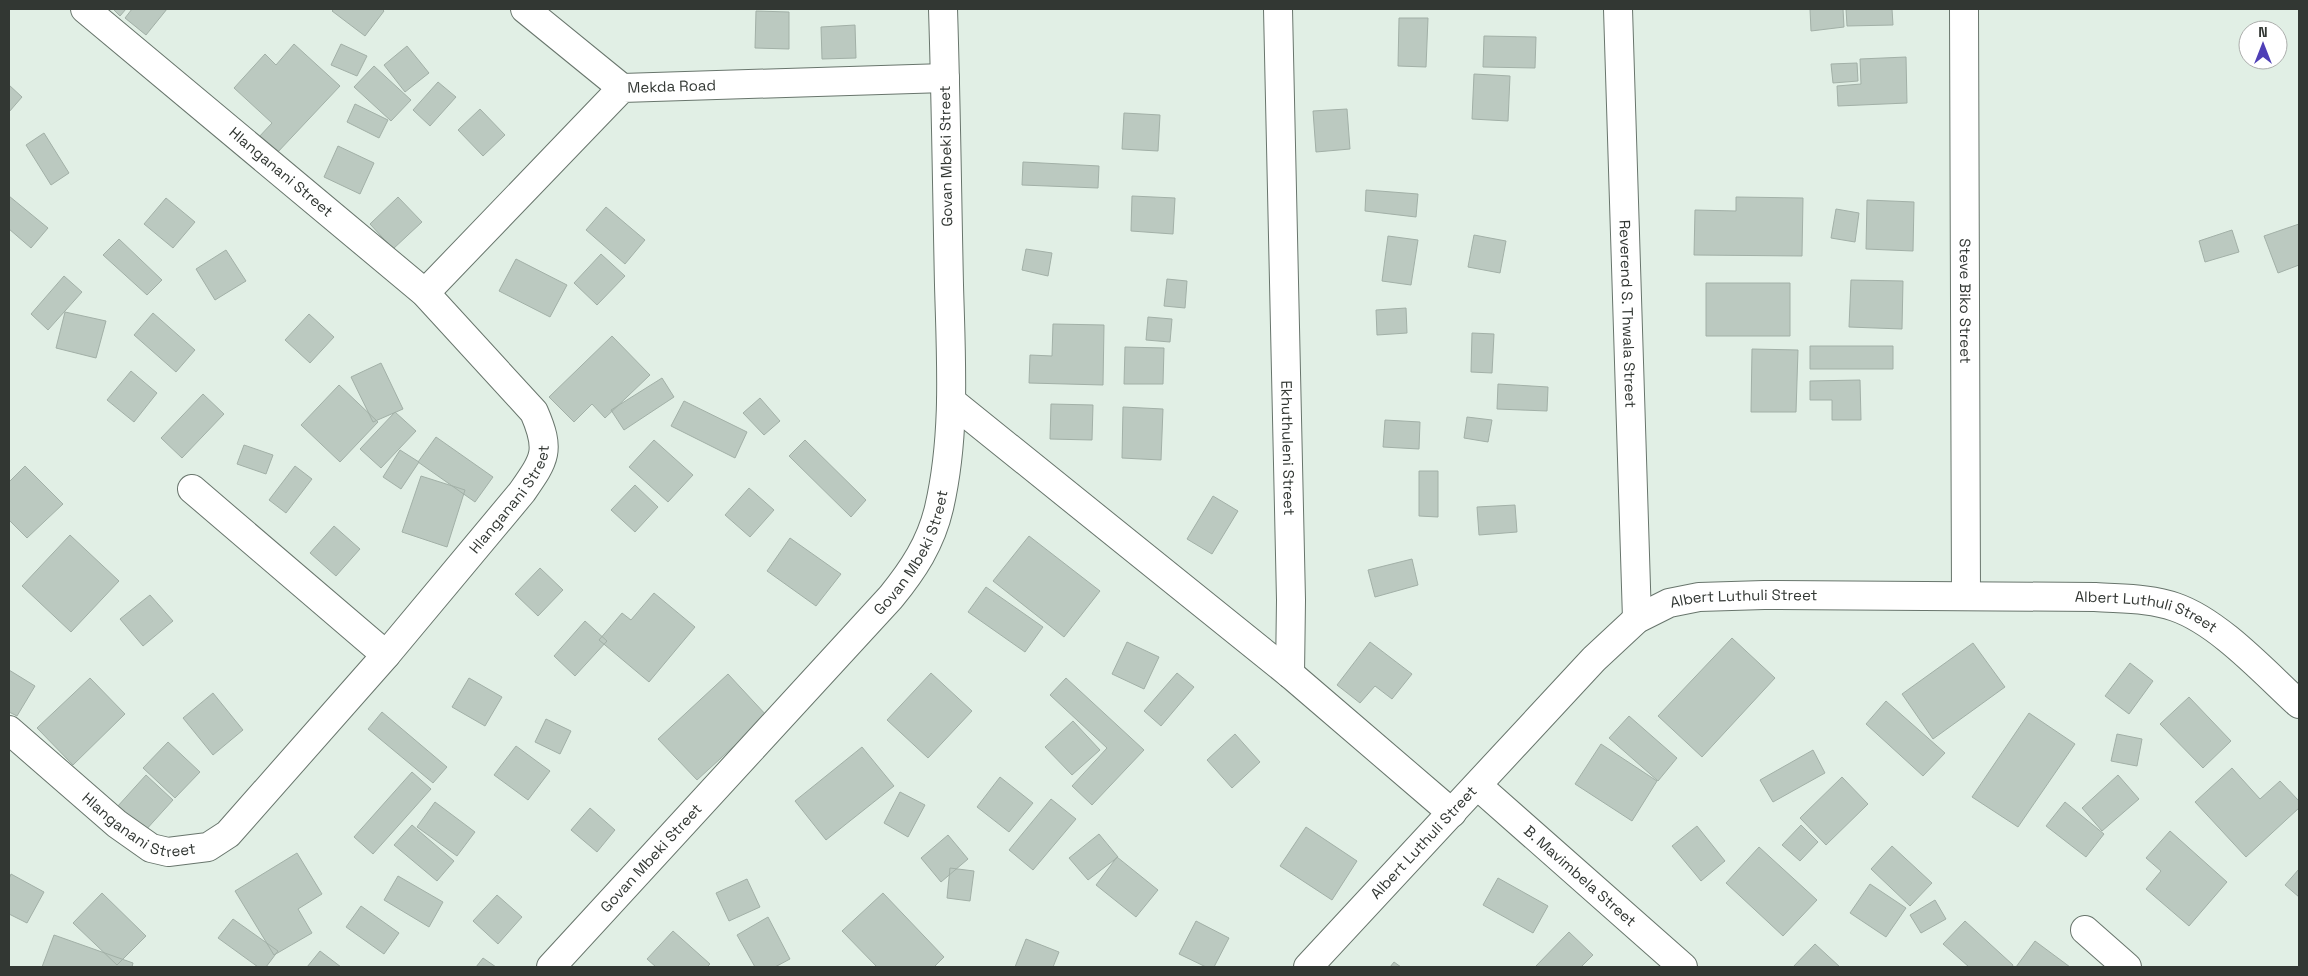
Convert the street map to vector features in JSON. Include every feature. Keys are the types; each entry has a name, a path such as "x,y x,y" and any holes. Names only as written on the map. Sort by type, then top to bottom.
{"street":[{"name":"Hlanganani Street","path":"9,730 117,824 151,848 168,852 208,847 228,834 386,655 522,492 539,468 545,450 544,433 534,412 425,293 85,9"},
{"path":"525,9 622,88"},
{"name":"Govan Mbeki Street","path":"551,967 907,578 921,557 931,534 939,509 947,467 951,401 943,9"},
{"name":"Ekhuthuleni Street","path":"1278,9 1292,600 1290,674"},
{"name":"Reverend S. Thwala Street","path":"1618,9 1638,620"},
{"name":"Steve Biko Street","path":"1964,9 1966,595"},
{"name":"Mekda Road","path":"425,293 622,88 945,78"},
{"path":"951,401 1290,674 1452,813"},
{"path":"192,489 386,655"},
{"name":"Albert Luthuli Street","path":"1308,967 1594,659 1638,620 1669,603 1699,597 1764,595 1966,595 2095,597 2147,600 2176,607 2197,617 2224,636 2299,704"},
{"name":"B. Mavimbela Street","path":"1478,786 1683,967"},
{"path":"2085,930 2127,967"}],"building":[{"path":"113,9 126,9 120,16"},
{"path":"132,9 167,9 146,35 125,18"},
{"path":"334,9 382,9 384,11 365,36 332,11"},
{"path":"1810,9 1843,9 1844,27 1811,31"},
{"path":"1846,9 1892,9 1893,25 1847,26"},
{"path":"756,11 789,12 789,49 755,48"},
{"path":"1399,18 1428,18 1426,67 1398,66"},
{"path":"855,25 856,58 822,59 821,27"},
{"path":"1484,36 1536,37 1535,68 1483,67"},
{"path":"294,44 340,86 276,154 258,138 272,123 234,88 265,54 276,65"},
{"path":"341,44 367,56 357,76 331,65"},
{"path":"407,46 429,73 405,92 384,65"},
{"path":"1906,57 1907,103 1838,106 1837,86 1861,84 1860,59"},
{"path":"1857,63 1858,81 1833,83 1831,64"},
{"path":"374,66 411,100 391,121 354,87"},
{"path":"1474,74 1510,76 1508,121 1472,119"},
{"path":"438,82 456,97 430,126 413,110"},
{"path":"9,85 22,97 9,112"},
{"path":"355,104 388,120 379,138 347,122"},
{"path":"480,109 505,135 483,156 458,130"},
{"path":"1347,109 1350,149 1316,152 1313,111"},
{"path":"1124,113 1160,115 1158,151 1122,149"},
{"path":"44,133 69,173 51,185 26,145"},
{"path":"338,146 374,163 360,194 324,177"},
{"path":"1023,162 1099,166 1098,188 1022,185"},
{"path":"1366,190 1418,194 1416,217 1365,211"},
{"path":"9,196 48,228 31,248 9,229"},
{"path":"1132,196 1175,198 1173,234 1131,231"},
{"path":"398,197 422,222 393,249 370,224"},
{"path":"1736,197 1803,198 1802,256 1694,255 1695,210 1736,211"},
{"path":"166,198 195,222 173,248 144,224"},
{"path":"1867,200 1914,202 1913,251 1866,249"},
{"path":"606,207 645,240 625,264 586,230"},
{"path":"1836,209 1859,213 1855,242 1831,238"},
{"path":"2299,224 2299,265 2278,273 2264,236"},
{"path":"2232,230 2239,252 2205,262 2199,241"},
{"path":"1474,235 1506,241 1500,273 1468,267"},
{"path":"1388,236 1418,240 1411,285 1382,281"},
{"path":"119,239 162,280 147,295 103,255"},
{"path":"1026,249 1052,253 1048,276 1022,270"},
{"path":"226,250 246,281 215,300 196,269"},
{"path":"601,254 625,276 597,305 574,283"},
{"path":"516,259 567,285 550,317 499,291"},
{"path":"64,276 82,292 48,330 31,314"},
{"path":"1167,279 1187,281 1185,308 1164,306"},
{"path":"1851,280 1903,281 1902,329 1849,327"},
{"path":"1706,283 1790,283 1790,336 1706,336"},
{"path":"1406,308 1407,333 1377,335 1376,310"},
{"path":"65,312 106,321 96,358 56,348"},
{"path":"153,313 195,350 176,372 134,335"},
{"path":"309,314 334,337 310,363 285,340"},
{"path":"1148,317 1172,319 1170,342 1146,340"},
{"path":"1053,324 1104,325 1103,385 1029,383 1030,355 1052,356"},
{"path":"1472,333 1494,334 1492,373 1471,372"},
{"path":"612,336 650,375 605,418 592,404 574,422 549,397"},
{"path":"1810,346 1893,346 1893,369 1810,369"},
{"path":"1125,347 1164,348 1163,384 1124,384"},
{"path":"1752,349 1798,350 1796,412 1751,412"},
{"path":"381,363 403,409 373,422 351,377"},
{"path":"131,371 157,393 134,422 107,400"},
{"path":"662,378 674,397 624,430 611,410"},
{"path":"1860,380 1861,420 1832,420 1832,400 1810,400 1810,381"},
{"path":"1498,384 1548,387 1547,411 1497,409"},
{"path":"339,385 378,422 340,462 301,425"},
{"path":"203,394 224,414 182,458 161,438"},
{"path":"760,398 780,421 764,435 743,413"},
{"path":"684,401 747,432 735,458 671,426"},
{"path":"1051,404 1093,405 1092,440 1050,439"},
{"path":"1123,407 1163,409 1161,460 1122,458"},
{"path":"395,412 416,431 381,468 360,449"},
{"path":"1467,417 1492,420 1488,442 1464,438"},
{"path":"1385,420 1420,422 1419,449 1383,447"},
{"path":"436,437 493,477 475,502 418,462"},
{"path":"654,440 693,475 668,502 629,467"},
{"path":"805,440 866,500 851,517 789,456"},
{"path":"244,445 273,455 266,474 237,464"},
{"path":"400,450 419,462 401,489 383,477"},
{"path":"25,466 63,504 27,538 9,520 9,482"},
{"path":"295,466 312,479 286,513 269,500"},
{"path":"1419,471 1438,471 1438,517 1419,516"},
{"path":"421,476 465,490 447,547 402,532"},
{"path":"635,485 658,507 635,532 611,510"},
{"path":"749,488 774,510 750,537 725,515"},
{"path":"1213,496 1238,511 1212,554 1187,539"},
{"path":"1515,505 1517,532 1479,535 1477,507"},
{"path":"334,526 360,549 336,576 310,553"},
{"path":"70,535 119,581 71,632 22,586"},
{"path":"1029,536 1100,591 1064,637 993,581"},
{"path":"790,538 841,574 816,606 767,571"},
{"path":"1412,559 1418,585 1375,597 1368,570"},
{"path":"540,568 563,590 538,616 515,594"},
{"path":"986,587 1043,627 1025,652 968,612"},
{"path":"654,593 695,627 649,682 599,640 622,613 631,620"},
{"path":"150,595 173,621 143,646 120,619"},
{"path":"585,621 607,641 575,676 554,656"},
{"path":"1732,638 1775,678 1702,757 1658,716"},
{"path":"1127,642 1159,657 1144,689 1112,674"},
{"path":"1370,642 1412,674 1392,699 1375,686 1360,703 1337,685"},
{"path":"1973,643 2005,687 1933,739 1902,694"},
{"path":"2130,663 2153,681 2129,714 2105,696"},
{"path":"9,670 35,686 17,716 9,712"},
{"path":"931,673 972,711 928,758 887,720"},
{"path":"1177,673 1194,687 1161,726 1144,711"},
{"path":"728,674 767,716 697,780 658,739"},
{"path":"90,678 125,714 73,765 37,728"},
{"path":"469,678 502,697 485,726 452,707"},
{"path":"1066,678 1144,750 1092,805 1072,786 1107,748 1050,695"},
{"path":"213,693 243,730 213,755 183,718"},
{"path":"2189,697 2231,741 2203,768 2160,724"},
{"path":"1886,701 1945,753 1923,776 1866,724"},
{"path":"382,712 447,767 433,783 368,729"},
{"path":"2029,713 2075,744 2018,827 1972,797"},
{"path":"1629,716 1677,758 1658,781 1609,738"},
{"path":"546,719 571,731 560,754 535,742"},
{"path":"1073,721 1100,750 1072,775 1045,747"},
{"path":"1235,734 1260,762 1232,788 1207,760"},
{"path":"2117,734 2142,739 2137,766 2111,761"},
{"path":"168,742 200,772 175,798 143,768"},
{"path":"1601,744 1657,781 1632,821 1575,784"},
{"path":"516,746 550,771 528,800 494,775"},
{"path":"862,747 894,786 826,840 795,801"},
{"path":"1813,750 1825,773 1773,802 1760,780"},
{"path":"2232,768 2260,799 2280,781 2299,801 2299,808 2246,857 2195,802"},
{"path":"412,772 431,789 373,854 354,837"},
{"path":"146,775 173,800 144,832 117,807"},
{"path":"2118,775 2139,799 2102,831 2082,808"},
{"path":"1000,777 1033,803 1009,832 977,807"},
{"path":"1842,777 1868,804 1826,845 1800,818"},
{"path":"900,792 925,805 908,837 884,823"},
{"path":"1051,799 1076,819 1033,870 1009,850"},
{"path":"435,802 475,832 457,856 417,827"},
{"path":"2065,802 2104,834 2086,857 2046,826"},
{"path":"590,808 615,830 597,852 571,830"},
{"path":"412,825 454,861 437,881 394,845"},
{"path":"1801,825 1818,842 1800,861 1782,845"},
{"path":"1697,826 1725,861 1701,881 1672,846"},
{"path":"1306,827 1357,861 1332,900 1280,866"},
{"path":"2170,831 2227,882 2189,926 2146,889 2161,871 2146,858"},
{"path":"1099,834 1118,857 1088,880 1069,858"},
{"path":"948,835 968,859 941,882 921,858"},
{"path":"1892,846 1932,883 1910,906 1871,869"},
{"path":"1759,847 1817,900 1783,936 1726,883"},
{"path":"297,853 322,894 298,909 312,933 274,955 235,891"},
{"path":"1117,857 1158,890 1136,917 1096,885"},
{"path":"950,868 974,871 970,901 947,898"},
{"path":"2299,869 2299,897 2285,885"},
{"path":"11,874 44,892 27,923 9,914 9,879"},
{"path":"398,876 443,902 429,927 384,900"},
{"path":"1498,878 1548,906 1533,933 1483,905"},
{"path":"747,879 760,907 729,921 716,893"},
{"path":"1870,884 1906,908 1886,937 1850,913"},
{"path":"102,893 146,936 117,965 73,923"},
{"path":"883,893 944,957 934,967 877,967 842,931"},
{"path":"497,895 522,917 498,944 473,921"},
{"path":"1935,900 1946,919 1921,933 1910,915"},
{"path":"361,906 399,933 384,954 346,927"},
{"path":"768,917 790,959 775,967 755,967 737,935"},
{"path":"233,919 278,951 266,967 258,967 218,938"},
{"path":"1196,921 1229,938 1214,967 1206,967 1179,954"},
{"path":"1965,921 2013,965 2012,967 1969,967 1943,944"},
{"path":"673,931 710,964 707,967 656,967 647,959"},
{"path":"1569,932 1593,955 1581,967 1535,967"},
{"path":"54,935 133,963 132,967 42,967"},
{"path":"1026,939 1059,952 1053,967 1015,967"},
{"path":"2035,941 2070,967 2016,967"},
{"path":"1815,944 1840,967 1793,967"},
{"path":"320,951 341,967 307,967"},
{"path":"483,958 496,967 476,967"},
{"path":"1394,962 1401,967 1390,967"}]}
